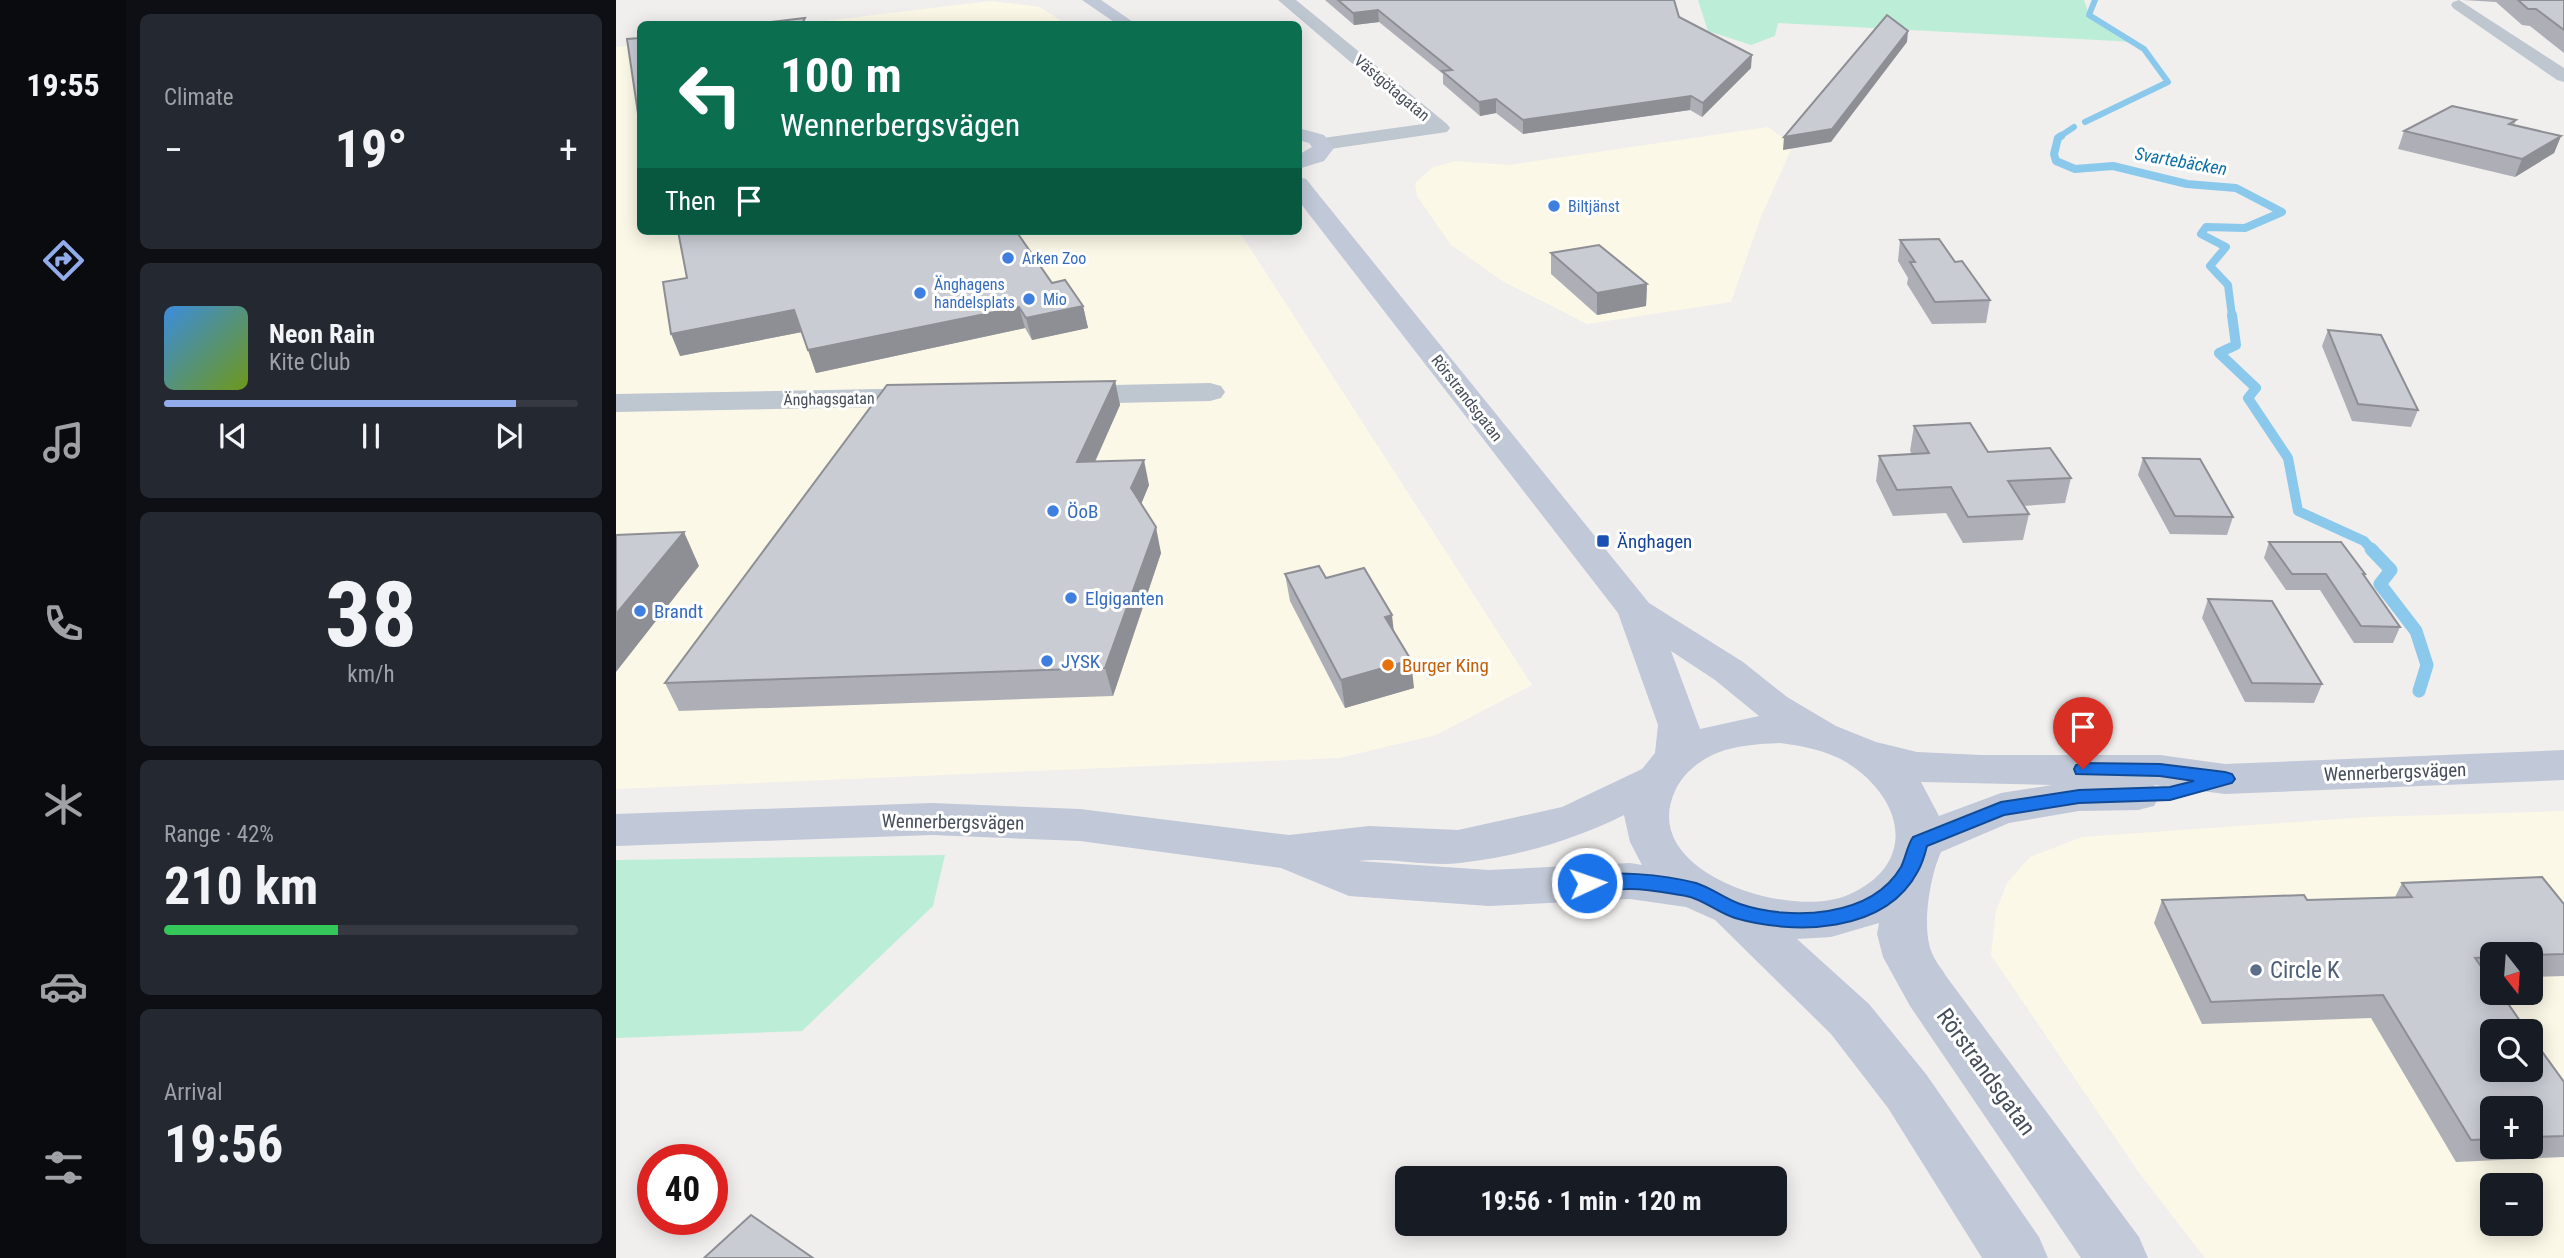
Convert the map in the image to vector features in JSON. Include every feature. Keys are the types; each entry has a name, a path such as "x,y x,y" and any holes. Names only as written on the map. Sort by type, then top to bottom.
{"main road":[{"path":"1090,0 1123,21"},
{"path":"1302,135 1317,139 1322,144 1321,152 1302,161"},
{"name":"Rörstrandsgatan","path":"1302,189 1636,611 1679,725 1666,769"},
{"name":"Rörstrandsgatan","path":"1636,611 1728,671 1772,706 1819,735"},
{"name":"Wennerbergsvägen","path":"616,830 932,819 1080,825 1289,852 1369,843 1458,847 1575,820 1666,769 1705,740 1741,730 1780,729 1819,735 1864,753 1917,767 1981,770 2160,770 2225,779 2564,765"},
{"name":"Wennerbergsvägen","path":"1289,852 1349,878 1489,888 1630,881 1713,900 1762,918 1793,921 1823,919 1851,913 1876,902 1895,887 1914,855 1917,817 1906,793 1888,771 1864,753"},
{"name":"Wennerbergsvägen","path":"1666,769 1648,801 1647,824 1655,847 1671,870 1713,900"},
{"name":"Wennerbergsvägen","path":"1914,855 2001,809 2079,796 2170,793 2225,779"},
{"name":"Rörstrandsgatan","path":"1914,855 1902,934 1908,957 1928,991 2117,1258"},
{"path":"1713,900 1850,1019 1907,1091 2017,1258"}],"street":[{"name":"Västgötagatan","path":"1286,0 1447,135 1322,144"},
{"path":"2459,5 2564,76"},
{"path":"1042,395 1210,392"},
{"name":"Änghagsgatan","path":"616,403 959,397"}],"shaded area":[{"path":"991,1 1040,7 1061,21 824,21"},
{"path":"637,44 637,235 1242,235 1532,685 1436,735 1339,758 616,789 616,47"},
{"path":"1768,127 1793,145 1761,217 1731,302 1587,324 1504,282 1451,245 1417,196 1415,183 1432,168 1455,161 1509,165"},
{"path":"2564,811 2564,1258 2205,1258 2140,1174 1991,955 1996,911 2007,883 2030,857 2082,837 2368,817"}],"green space":[{"path":"1698,0 2084,0 2089,15 2135,42 1778,23 1775,36 1751,45 1708,31"},
{"path":"945,855 933,906 802,1031 616,1038 616,860"}],"building":[{"path":"1338,0 1674,0 1679,17 1752,55 1703,103 1691,96 1523,120 1496,99 1479,102 1442,71 1452,70 1378,10 1353,13"},
{"path":"2518,0 2564,0 2564,30 2536,9 2528,9"},
{"path":"1887,15 1908,31 1832,129 1784,137"},
{"path":"805,18 804,21 780,21"},
{"path":"637,38 637,107 627,39"},
{"path":"2452,106 2516,120 2509,124 2561,136 2522,159 2404,131"},
{"name":"Änghagens handelsplats","path":"679,235 1019,235 1052,283 1065,280 1083,306 1026,318 1019,307 808,350 794,310 671,334 663,282 687,278"},
{"path":"1939,239 1955,262 1962,261 1990,300 1935,302 1910,262 1915,262 1900,240"},
{"path":"1599,245 1647,284 1597,293 1551,253"},
{"path":"2328,330 2381,335 2418,410 2358,404"},
{"path":"1115,381 1077,462 1144,460 1131,488 1156,527 1105,668 665,683 887,385"},
{"path":"1970,423 1988,452 2050,448 2071,478 2008,481 2029,514 1968,517 1951,487 1897,490 1879,456 1929,453 1914,426"},
{"path":"2143,458 2200,459 2233,517 2175,516"},
{"path":"684,532 616,614 616,535"},
{"path":"2269,542 2341,542 2400,627 2361,626 2326,574 2292,574"},
{"path":"1319,566 1326,578 1364,568 1392,615 1385,617 1411,660 1341,680 1285,574"},
{"path":"2208,599 2272,601 2322,684 2252,683"},
{"path":"2542,877 2564,904 2564,954 2543,955 2543,942 2480,942 2480,958 2475,958 2480,965 2480,1005 2509,1005 2519,1019 2480,1019 2480,1082 2543,1082 2543,1053 2564,1082 2564,1136 2543,1137 2543,1096 2480,1096 2480,1140 2471,1140 2383,995 2211,1002 2162,900 2304,895 2307,900 2412,897 2402,883"},
{"path":"751,1215 813,1258 704,1258"}],"waterway":[{"name":"Svartebäcken","path":"2085,122 2168,82 2144,49 2089,15 2095,0"},
{"name":"Svartebäcken","path":"2059,137 2074,127"},
{"name":"Svartebäcken","path":"2061,136 2054,154 2056,161 2075,169 2113,166 2187,184 2236,188 2282,212 2245,228 2206,227 2201,234 2226,247 2210,266 2228,285 2232,316"},
{"name":"Svartebäcken","path":"2232,315 2236,345 2219,353 2256,388 2248,398 2288,458 2298,511 2364,541 2373,551"},
{"name":"Svartebäcken","path":"2371,549 2391,570 2380,584 2416,631 2427,665 2419,691"}],"place":[{"name":"Biltjänst","path":"1554,206"},
{"name":"Arken Zoo","path":"1008,258"},
{"name":"Änghagens handelsplats","path":"920,293"},
{"name":"Mio","path":"1029,299"},
{"name":"ÖoB","path":"1053,511"},
{"name":"Änghagen","path":"1603,541"},
{"name":"Elgiganten","path":"1071,598"},
{"name":"Brandt","path":"640,611"},
{"name":"JYSK","path":"1047,661"},
{"name":"Burger King","path":"1388,665"},
{"name":"Circle K","path":"2256,970"}],"route":[{"path":"1587,883 1630,881 1694,890 1712,901 1762,918 1793,921 1823,919 1851,913 1876,902 1895,887 1910,869 1919,842 2001,809 2079,796 2170,793 2225,779 2160,770 2083,769"}]}
